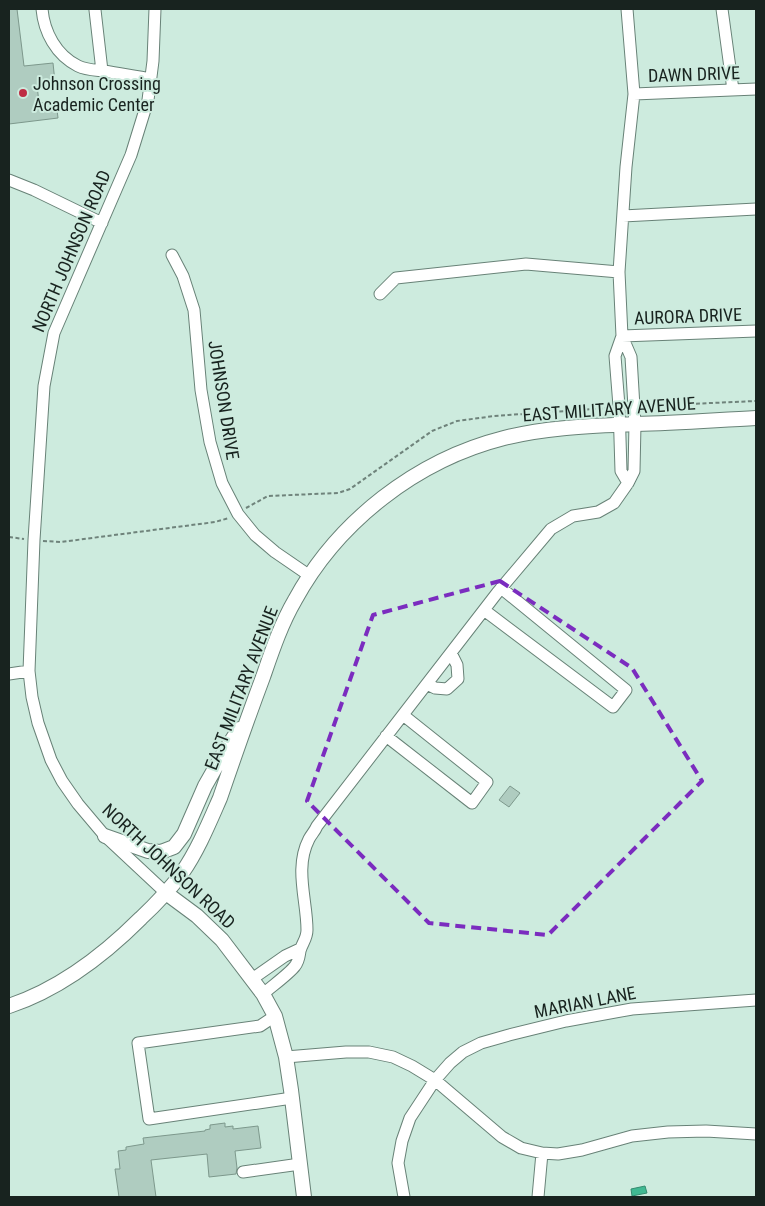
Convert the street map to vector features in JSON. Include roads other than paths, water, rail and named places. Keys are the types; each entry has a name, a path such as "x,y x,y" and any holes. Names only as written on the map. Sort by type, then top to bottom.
{"main road":[{"name":"EAST MILITARY AVENUE","path":"9,1006 60,984 118,941 166,893 183,871 209,824 281,628 296,598 324,556 341,536 383,498 404,482 451,457 477,446 526,433 556,429 756,418"},
{"path":"105,836 148,851 161,852 174,847 184,834 205,786 250,711"},
{"name":"NORTH JOHNSON ROAD","path":"166,893 197,916 222,940 263,994 275,1016 286,1057 304,1197"}],"street":[{"path":"42,9 45,28 50,39 58,50 77,65 87,69 151,79"},
{"name":"NORTH JOHNSON ROAD","path":"154,9 153,61 148,100 131,155 54,332 44,386 34,540 29,671 38,723 51,760 62,782 105,836 166,893"},
{"path":"627,9 634,94 626,167 620,272 622,336 615,356 621,472 628,483"},
{"path":"722,9 733,90"},
{"path":"95,10 102,71"},
{"name":"DAWN DRIVE","path":"634,94 756,88"},
{"path":"9,180 102,223"},
{"path":"623,216 756,209"},
{"name":"JOHNSON DRIVE","path":"172,255 183,276 194,310 201,390 210,442 222,483 238,514 255,535 310,576"},
{"path":"380,294 396,278 526,264 620,272"},
{"name":"AURORA DRIVE","path":"622,336 756,331"},
{"path":"263,994 295,966 299,959 300,949 304,943 307,930 301,876 302,865 308,840 318,826 501,588 551,529 573,516 598,512 614,503 628,483 634,470 635,424 631,357 622,336"},
{"path":"484,610 613,707 626,690 501,588"},
{"path":"427,684 435,688 446,689 458,679 457,665 451,652"},
{"path":"9,674 29,671"},
{"path":"386,736 472,803 487,782 403,715"},
{"path":"252,979 285,956 300,949"},
{"name":"MARIAN LANE","path":"404,1197 398,1163 402,1141 410,1118 435,1080 463,1052 481,1043 509,1035 566,1021 632,1009 756,1000"},
{"path":"275,1016 260,1026 138,1044 149,1119 292,1098"},
{"path":"286,1057 346,1052 369,1052 393,1057 435,1080 502,1137 522,1148 542,1153 558,1154 582,1150 632,1136 668,1132 706,1131 756,1134"},
{"path":"538,1197 542,1153"},
{"path":"243,1172 300,1164"}],"place":[{"name":"Johnson Crossing Academic Center","path":"23,93"}]}
